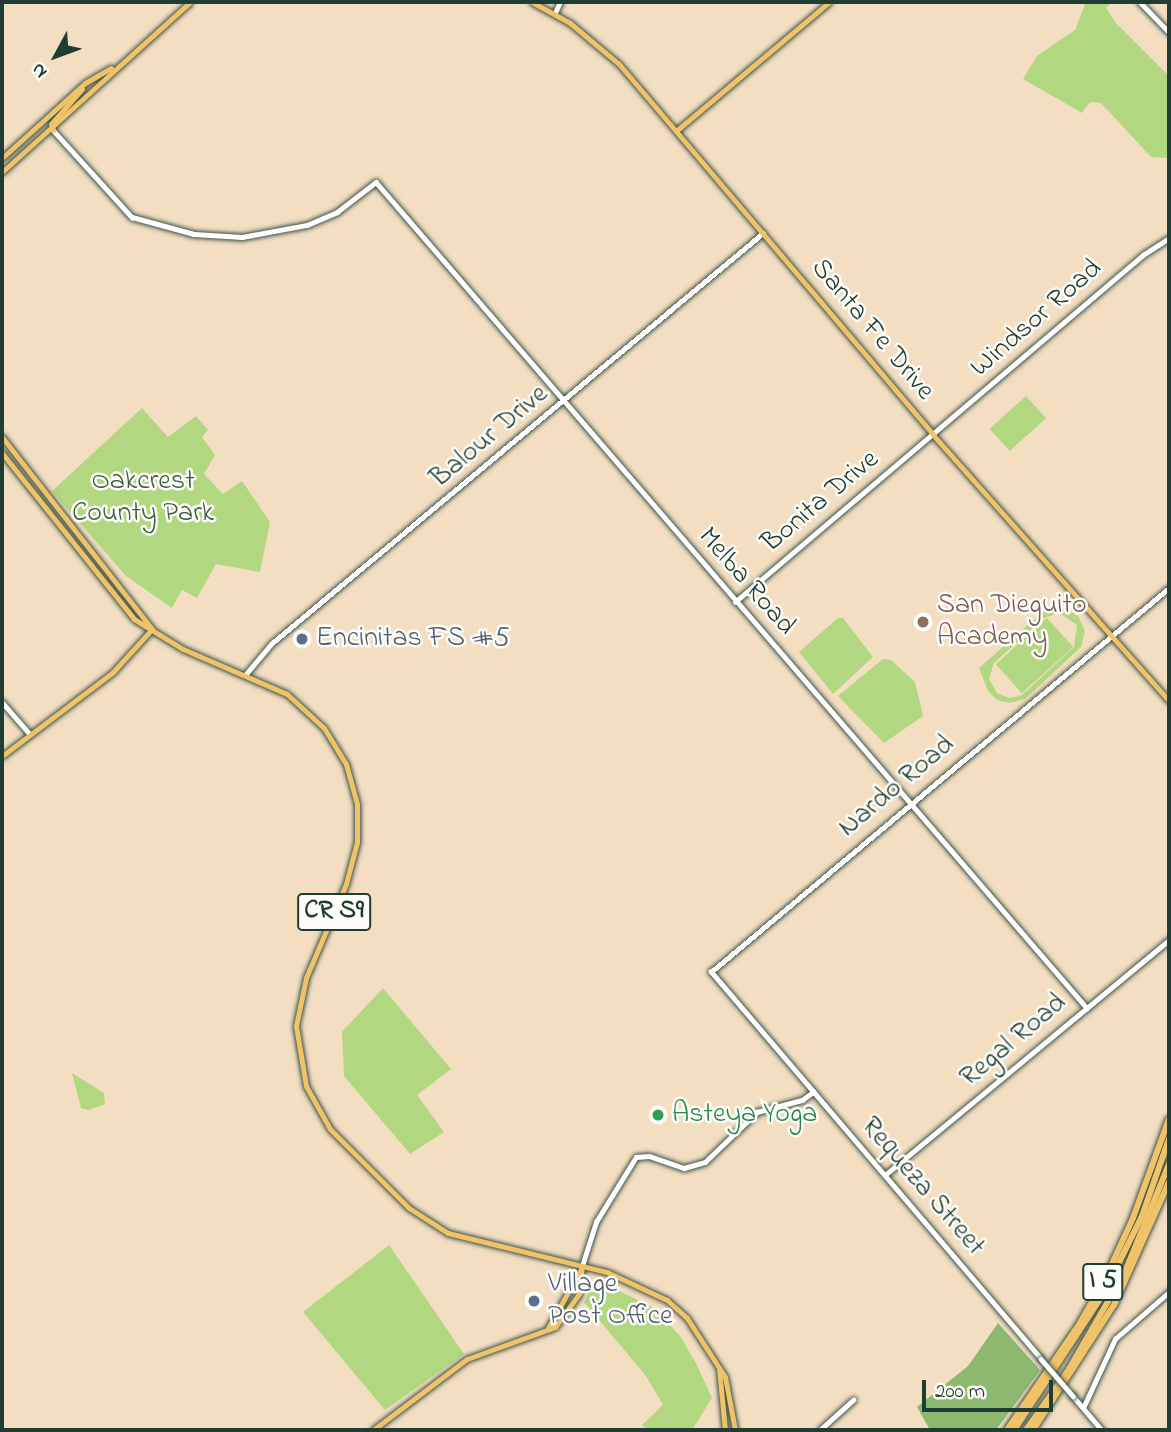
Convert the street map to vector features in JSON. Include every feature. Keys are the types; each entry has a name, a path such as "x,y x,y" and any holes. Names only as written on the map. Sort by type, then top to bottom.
{"highway":[{"name":"I 5","path":"1007,1430 1080,1323 1105,1277 1133,1218 1169,1119"},
{"path":"1014,1430 1104,1293 1142,1216 1169,1139"},
{"path":"1026,1430 1069,1369 1125,1272 1169,1164"},
{"name":"I 5","path":"1033,1430 1114,1305 1169,1182"}],"main road":[{"name":"Santa Fe Drive","path":"532,2 555,13 619,64 934,436 1169,701"},
{"path":"676,131 829,2"},
{"path":"2,172 53,130 117,65 184,3"},
{"path":"2,158 85,83 117,65"},
{"path":"53,130 51,124 85,83"},
{"name":"CR S9","path":"2,437 152,629"},
{"name":"CR S9","path":"2,453 134,619 183,649 287,694 324,727 346,764 357,804 351,869 299,1002 300,1065 316,1108 362,1161 427,1221 477,1243 582,1266 630,1280 667,1300 691,1325 719,1368 730,1394 735,1430"},
{"path":"2,756 113,672 152,629"},
{"path":"373,1430 467,1359 519,1343 548,1328 572,1293 582,1266"},
{"name":"CR S9","path":"719,1368 725,1430"}],"street":[{"path":"555,13 560,2"},
{"path":"1140,2 1169,32"},
{"name":"Melba Road","path":"53,130 132,218 194,234 252,236 307,225 337,212 376,182 1087,1008"},
{"name":"Balour Drive","path":"246,674 271,644 763,233"},
{"name":"Windsor Road","path":"934,436 1143,255 1169,238"},
{"name":"Bonita Drive","path":"735,602 934,436"},
{"name":"Nardo Road","path":"710,972 1169,587"},
{"path":"2,702 29,733"},
{"name":"Regal Road","path":"885,1175 1169,940"},
{"name":"Requeza Street","path":"710,972 1102,1430"},
{"path":"582,1266 596,1222 636,1157 649,1156 684,1168 705,1162 757,1112 802,1100 813,1092"},
{"path":"1083,1408 1115,1339 1169,1293"},
{"path":"820,1430 853,1400"}],"green space":[{"path":"1086,2 1112,2 1106,8 1116,23 1169,76 1169,158 1151,157 1101,103 1090,102 1082,113 1023,79 1037,56 1075,30"},
{"path":"1026,396 1046,418 1010,451 990,429"},
{"name":"Oakcrest County Park","path":"142,408 168,437 196,416 208,430 202,437 215,455 204,474 223,494 242,481 270,522 260,572 216,564 197,598 182,590 172,608 126,576 52,491"},
{"path":"1047,608 1064,608 1078,616 1085,631 1081,647 1025,699 1009,703 997,700 988,691 979,668","holes":["1059,613 1077,625 1074,647 1022,695 1009,698 997,693 989,679 994,663 1044,618"]},
{"path":"838,618 843,618 873,657 833,694 799,652"},
{"path":"1047,618 1073,647 1022,693 996,664"},
{"path":"883,659 891,660 915,682 923,716 884,743 838,696"},
{"path":"383,988 451,1069 417,1095 444,1132 410,1154 344,1076 342,1032"},
{"path":"72,1073 104,1093 105,1104 88,1110 81,1108"},
{"path":"389,1245 464,1354 385,1410 303,1312"},
{"path":"609,1286 654,1308 680,1336 697,1365 712,1398 692,1430 648,1430 642,1425 663,1405 646,1376 584,1302 592,1287"},
{"path":"998,1323 1040,1370 996,1430 930,1430 917,1407 968,1366"}],"place":[{"name":"San Dieguito Academy","path":"923,622"},
{"name":"Encinitas FS #5","path":"302,639"},
{"name":"Asteya Yoga","path":"658,1115"},
{"name":"Village Post Office","path":"534,1301"}]}
